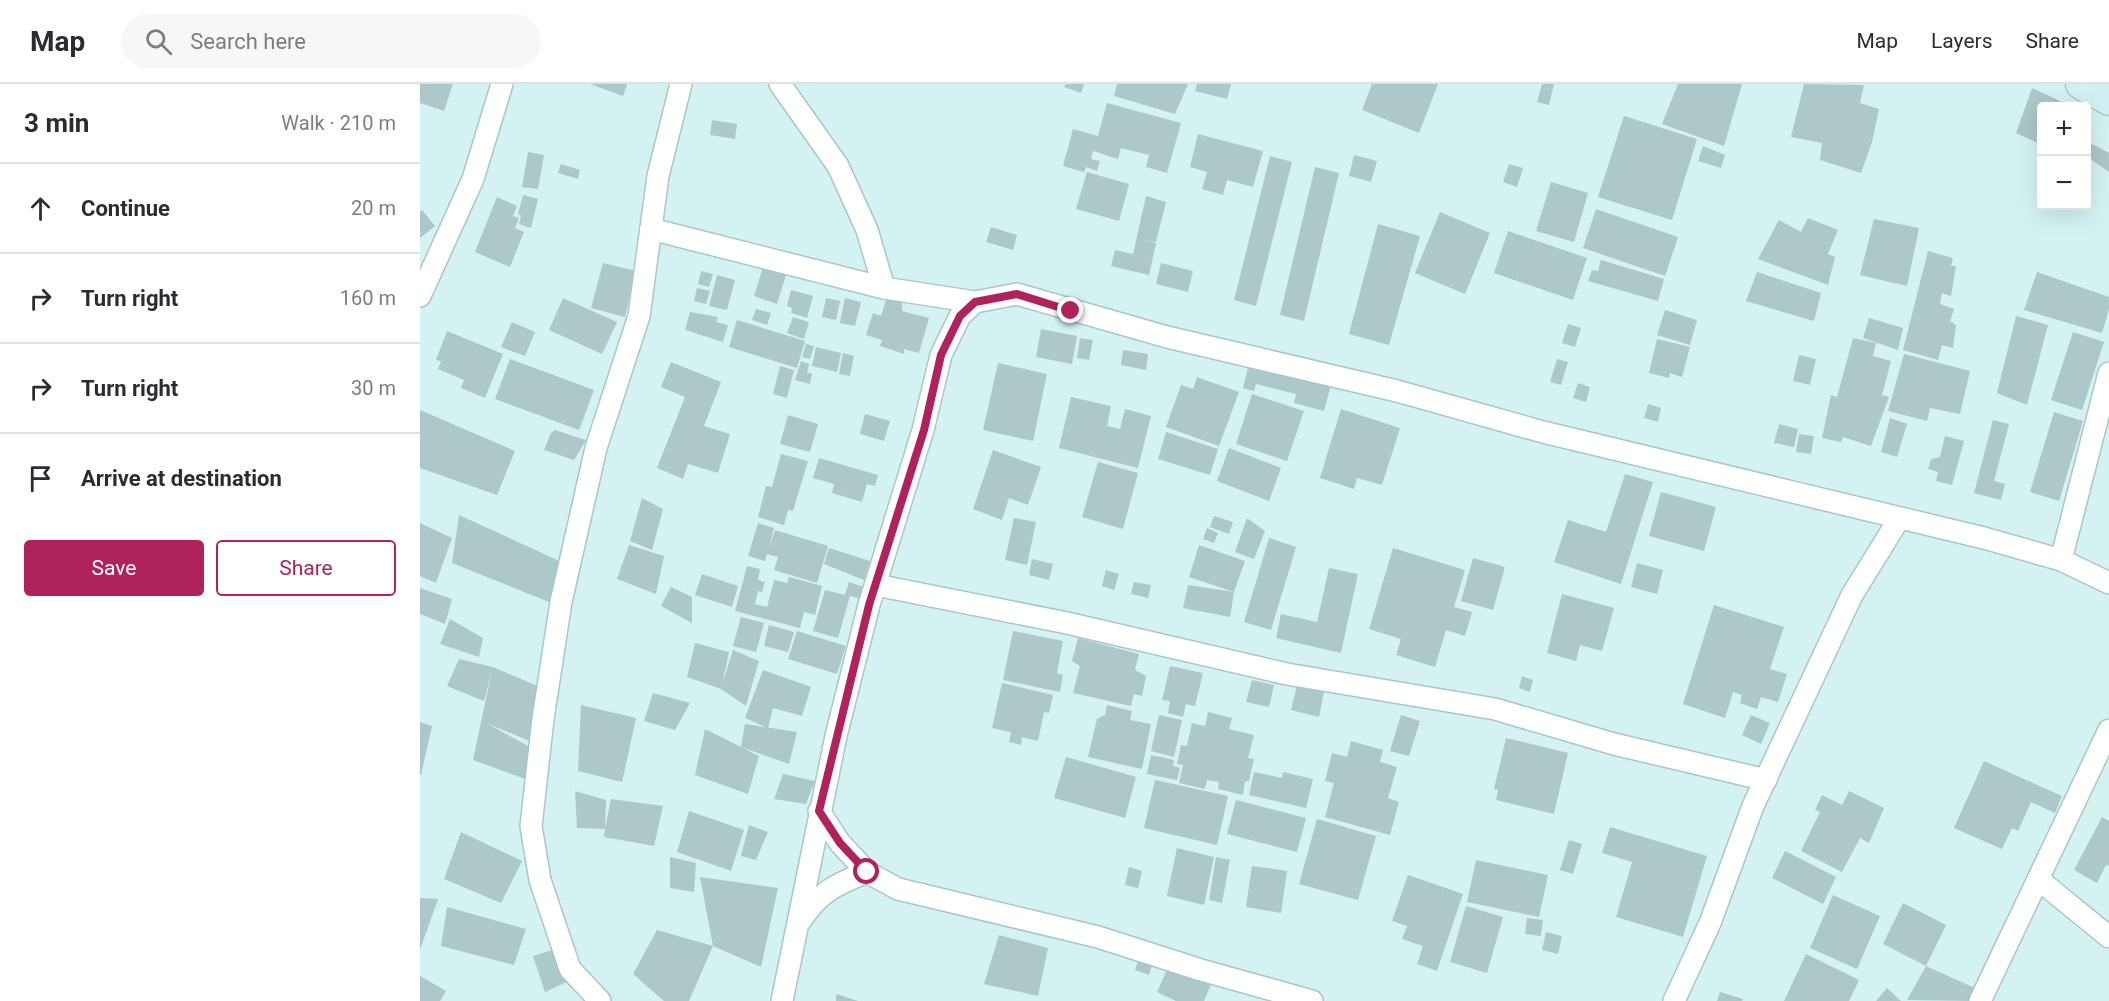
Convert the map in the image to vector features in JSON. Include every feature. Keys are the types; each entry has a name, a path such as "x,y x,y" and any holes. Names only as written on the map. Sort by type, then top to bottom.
{"main road":[{"path":"2081,84 2109,100"}],"street":[{"path":"420,296 473,179 502,84"},
{"path":"600,1001 570,969 540,880 531,826 543,719 561,602 596,448 639,316 658,176 681,84"},
{"path":"780,84 838,166 867,230 884,288"},
{"path":"651,229 884,288 975,302 1017,294 1167,337 1397,391 1543,432 1984,538 2061,560 2109,583"},
{"path":"782,1001 819,811 836,736 876,585 924,430 941,355 960,316 975,302"},
{"path":"2061,560 2109,373"},
{"path":"1674,1001 1710,923 1753,806 1852,595 1899,519"},
{"path":"876,585 1067,623 1287,674 1495,709 1625,747 1766,780"},
{"path":"1980,1001 2109,730"},
{"path":"819,811 840,843 867,872 898,889 1098,938 1312,1001"},
{"path":"796,928 814,900 840,883 867,872"},
{"path":"2038,879 2109,937"}],"building":[{"path":"420,84 453,84 444,111 420,103"},
{"path":"590,84 627,84 623,96"},
{"path":"1066,84 1084,84 1081,93 1064,87"},
{"path":"1117,84 1188,84 1175,114 1114,96"},
{"path":"1197,84 1231,84 1227,99 1195,91"},
{"path":"1372,84 1438,84 1419,133 1362,110"},
{"path":"1542,84 1554,84 1549,105 1537,102"},
{"path":"1678,84 1742,84 1724,146 1662,124"},
{"path":"1804,84 1864,85 1860,103 1879,109 1872,142 1861,173 1820,160 1822,143 1791,137"},
{"path":"2032,88 2062,102 2037,102 2037,143 2016,133"},
{"path":"1107,103 1181,123 1167,173 1146,167 1149,155 1121,148 1118,159 1093,151 1091,159 1100,161 1097,171 1086,167 1084,172 1063,166 1073,129 1098,136"},
{"path":"1624,116 1697,139 1672,220 1598,197"},
{"path":"712,120 737,124 735,139 710,135"},
{"path":"1198,134 1263,151 1253,187 1227,180 1223,195 1202,189 1207,172 1190,167"},
{"path":"2091,144 2109,153 2109,172 2091,159"},
{"path":"1703,146 1725,155 1721,168 1698,161"},
{"path":"528,152 544,155 538,189 522,187"},
{"path":"1354,155 1377,161 1371,182 1349,176"},
{"path":"1270,156 1292,162 1256,306 1234,300"},
{"path":"561,164 580,170 578,179 558,173"},
{"path":"1509,164 1523,168 1517,187 1503,182"},
{"path":"1315,167 1339,173 1304,321 1280,315"},
{"path":"1087,172 1129,184 1119,221 1076,209"},
{"path":"1551,182 1588,193 1574,242 1536,231"},
{"path":"523,195 538,199 531,228 519,224 521,215 518,214"},
{"path":"1146,196 1166,202 1156,242 1142,240 1156,243 1149,275 1111,266 1115,250 1133,254"},
{"path":"497,197 517,206 513,216 519,218 515,228 524,232 510,267 475,252"},
{"path":"1596,209 1678,237 1665,276 1583,248"},
{"path":"422,210 435,226 420,238 420,212"},
{"path":"1440,212 1490,233 1465,294 1415,273"},
{"path":"1808,218 1838,230 1828,254 1835,257 1828,285 1758,259 1779,220 1801,232"},
{"path":"1874,219 1919,228 1907,286 1860,275"},
{"path":"1378,224 1420,236 1389,345 1349,334"},
{"path":"991,227 1017,235 1013,250 986,242"},
{"path":"1508,231 1587,258 1573,300 1494,273"},
{"path":"1928,251 1953,258 1951,266 1956,266 1951,296 1942,293 1940,304 1954,309 1950,321 1956,325 1953,348 1942,345 1938,360 1903,350"},
{"path":"1601,260 1664,279 1658,301 1588,281 1592,270 1598,271"},
{"path":"603,263 636,271 625,317 591,308"},
{"path":"1161,263 1193,271 1188,292 1156,284"},
{"path":"763,267 786,275 777,304 754,296"},
{"path":"701,271 713,274 709,287 698,284"},
{"path":"1757,272 1821,293 1814,321 1746,301"},
{"path":"2037,272 2109,297 2109,309 2102,333 2024,310"},
{"path":"717,275 735,280 727,310 709,306"},
{"path":"697,288 710,291 706,304 694,301"},
{"path":"791,290 813,296 807,318 791,313 792,308 787,306"},
{"path":"887,297 902,302 902,311 929,318 919,353 904,349 904,354 880,346 882,340 866,335 873,313 881,316"},
{"path":"563,298 617,322 602,354 549,330"},
{"path":"826,298 840,301 836,320 822,317"},
{"path":"845,298 861,302 855,326 840,323"},
{"path":"756,309 771,313 767,325 752,320"},
{"path":"1665,310 1697,320 1690,345 1657,335"},
{"path":"690,312 718,317 716,322 728,325 723,342 685,330"},
{"path":"2016,316 2048,325 2027,405 1997,393"},
{"path":"793,317 809,322 804,339 787,333"},
{"path":"1869,318 1903,328 1898,350 1863,338"},
{"path":"737,320 805,341 797,368 729,347"},
{"path":"512,322 535,332 525,356 501,347"},
{"path":"1568,324 1581,328 1575,347 1562,343"},
{"path":"1041,329 1077,336 1072,364 1036,357"},
{"path":"447,331 503,354 485,398 461,388 464,380 438,369 441,361 436,360"},
{"path":"2073,332 2104,342 2082,410 2051,400"},
{"path":"1080,338 1093,340 1089,360 1077,358"},
{"path":"1853,338 1876,343 1873,356 1891,361 1882,395 1889,397 1871,446 1843,437 1841,442 1822,438 1831,395 1837,397"},
{"path":"1657,339 1690,347 1682,377 1670,373 1669,378 1649,373"},
{"path":"806,344 814,346 810,359 802,357"},
{"path":"816,347 841,353 837,372 812,366"},
{"path":"1123,350 1148,354 1146,370 1121,365"},
{"path":"843,353 854,356 850,376 839,374"},
{"path":"1904,354 1970,371 1960,414 1930,408 1927,421 1888,411"},
{"path":"1799,355 1816,359 1810,385 1793,381"},
{"path":"510,359 594,390 579,430 495,399"},
{"path":"1557,359 1568,362 1561,385 1550,382"},
{"path":"801,361 809,364 807,372 812,374 810,384 795,380"},
{"path":"671,362 721,382 704,426 730,434 718,473 688,464 683,479 657,468 685,397 661,387"},
{"path":"998,363 1047,374 1033,441 983,430"},
{"path":"1249,363 1331,385 1324,411 1294,403 1296,394 1256,384 1254,391 1243,388"},
{"path":"780,366 794,370 787,398 773,394"},
{"path":"1197,377 1239,392 1219,446 1166,427 1181,385 1193,389"},
{"path":"1578,383 1590,387 1586,402 1573,398"},
{"path":"1252,394 1304,411 1287,461 1236,444"},
{"path":"1071,397 1111,406 1107,426 1120,429 1125,409 1151,416 1138,468 1059,448"},
{"path":"1648,404 1661,408 1658,422 1644,418"},
{"path":"1341,409 1400,428 1382,485 1357,478 1354,489 1320,478"},
{"path":"420,410 515,451 497,495 420,468"},
{"path":"2054,412 2083,421 2059,501 2030,492"},
{"path":"865,414 890,421 884,441 860,434"},
{"path":"788,415 818,424 810,452 780,444"},
{"path":"1890,418 1907,424 1897,457 1881,452"},
{"path":"1993,420 2009,424 1994,481 2005,484 2001,500 1974,493"},
{"path":"1779,424 1798,429 1794,447 1774,443"},
{"path":"555,430 586,440 574,460 544,450 551,433"},
{"path":"1166,432 1218,449 1210,475 1158,459"},
{"path":"1799,434 1814,436 1811,454 1796,452"},
{"path":"1945,436 1964,441 1952,485 1936,481 1938,472 1928,469 1931,459 1940,457"},
{"path":"1229,448 1281,468 1269,501 1217,481"},
{"path":"993,450 1041,467 1028,505 1009,498 1002,520 973,509"},
{"path":"781,454 808,461 793,511 788,510 784,525 758,517 766,486 772,487"},
{"path":"819,458 878,475 875,486 867,484 862,502 832,493 834,484 813,478"},
{"path":"1098,462 1138,473 1123,529 1082,517"},
{"path":"1625,474 1653,482 1621,584 1554,562 1568,520 1606,532"},
{"path":"1661,492 1716,507 1704,551 1649,536"},
{"path":"642,498 663,509 652,550 630,541"},
{"path":"459,515 566,564 549,602 452,563"},
{"path":"1214,516 1233,522 1229,534 1210,527"},
{"path":"1014,518 1036,522 1027,565 1005,560"},
{"path":"1247,518 1265,531 1254,559 1235,552"},
{"path":"420,523 452,538 436,583 420,576"},
{"path":"758,523 774,528 769,548 775,530 828,546 817,583 774,570 778,557 767,554 765,561 748,556"},
{"path":"1207,528 1218,533 1214,543 1203,539"},
{"path":"1269,538 1296,547 1271,630 1244,622"},
{"path":"629,545 664,556 656,594 617,579"},
{"path":"1199,545 1245,561 1234,592 1189,577"},
{"path":"829,548 870,561 864,580 824,564"},
{"path":"1393,548 1465,570 1454,607 1472,612 1465,636 1446,630 1435,667 1396,655 1401,639 1369,629"},
{"path":"1473,558 1505,567 1493,610 1461,601"},
{"path":"1032,559 1053,564 1049,580 1029,575"},
{"path":"1637,563 1663,570 1657,594 1631,587"},
{"path":"747,566 760,569 758,580 765,582 762,592 758,591 755,604 767,607 774,580 787,583 789,577 822,586 815,615 804,612 800,628 735,611"},
{"path":"1329,568 1358,574 1341,653 1276,638 1281,614 1317,622"},
{"path":"1106,570 1119,574 1114,590 1102,586"},
{"path":"702,574 738,586 732,607 695,595"},
{"path":"849,582 864,587 861,599 850,596 838,638 813,631 825,590 845,595"},
{"path":"1134,582 1151,585 1148,598 1131,594"},
{"path":"1188,585 1234,592 1230,617 1183,608"},
{"path":"671,587 692,597 692,623 661,606"},
{"path":"420,588 452,599 445,624 420,614"},
{"path":"1562,594 1614,608 1602,651 1580,645 1576,661 1547,653"},
{"path":"1714,605 1784,627 1770,669 1787,674 1778,702 1761,697 1757,709 1740,703 1742,695 1733,692 1725,718 1683,704"},
{"path":"741,617 764,623 756,652 733,646"},
{"path":"450,619 483,638 479,657 440,644"},
{"path":"769,625 794,632 788,652 764,646"},
{"path":"797,631 846,646 837,674 788,659"},
{"path":"1013,631 1063,641 1057,673 1063,675 1060,692 1003,680"},
{"path":"1078,638 1139,654 1135,670 1146,676 1142,696 1134,694 1131,706 1073,693 1080,666 1072,661"},
{"path":"695,643 729,652 722,685 733,650 759,661 746,706 721,689 687,677"},
{"path":"459,659 493,667 540,687 532,742 486,723 530,747 528,780 473,760 492,670 484,701 447,686"},
{"path":"1170,666 1203,673 1195,706 1186,704 1183,717 1168,713 1170,701 1162,700"},
{"path":"763,670 811,687 802,716 773,708 768,728 745,718"},
{"path":"1522,676 1533,680 1530,692 1519,688"},
{"path":"1252,680 1274,685 1269,707 1246,702"},
{"path":"1002,683 1053,695 1049,713 1044,712 1038,741 1022,737 1021,745 1009,742 1011,732 992,728"},
{"path":"1297,686 1324,692 1319,717 1291,710"},
{"path":"653,693 690,703 675,730 644,721"},
{"path":"581,705 636,718 622,782 578,771"},
{"path":"1107,705 1132,711 1130,720 1151,724 1142,769 1088,757 1097,719 1105,715"},
{"path":"1208,712 1232,718 1229,729 1254,735 1248,758 1254,759 1249,781 1245,781 1243,795 1218,789 1219,782 1207,780 1205,789 1179,783 1183,765 1177,764 1181,745 1187,746 1192,723 1205,726"},
{"path":"1159,715 1182,720 1174,757 1151,751"},
{"path":"1401,715 1420,721 1409,756 1390,751"},
{"path":"1751,715 1770,723 1761,744 1742,735"},
{"path":"420,722 432,726 421,775 420,775"},
{"path":"745,724 797,732 789,764 741,747"},
{"path":"705,729 759,756 748,794 695,775"},
{"path":"1506,738 1568,753 1554,814 1496,800 1498,790 1494,789"},
{"path":"1351,741 1383,750 1380,762 1397,767 1388,798 1399,802 1390,835 1325,817 1334,783 1325,781 1332,753 1347,757"},
{"path":"1151,755 1174,760 1173,766 1180,768 1177,780 1147,774"},
{"path":"1066,757 1136,777 1125,818 1054,798"},
{"path":"1984,761 2062,796 2055,813 2031,802 2018,831 2012,828 2002,849 1954,828"},
{"path":"1254,772 1282,778 1283,772 1313,779 1306,808 1249,795"},
{"path":"783,774 815,781 806,804 774,799"},
{"path":"1155,780 1228,796 1217,845 1144,828"},
{"path":"575,791 606,800 605,829 577,828"},
{"path":"1849,791 1884,808 1869,843 1860,838 1842,872 1801,851 1820,812 1815,810 1822,795 1842,805"},
{"path":"611,799 663,806 654,846 604,837"},
{"path":"1236,800 1306,818 1297,852 1227,834"},
{"path":"689,811 744,830 731,871 677,852"},
{"path":"2102,817 2109,821 2109,866 2106,865 2097,883 2074,870"},
{"path":"1317,819 1376,836 1358,900 1299,884"},
{"path":"749,825 768,832 756,860 741,856"},
{"path":"1610,827 1707,856 1683,937 1616,917 1632,862 1602,853"},
{"path":"461,832 522,861 501,903 444,879"},
{"path":"1569,840 1582,844 1573,874 1560,870"},
{"path":"1177,848 1214,857 1204,905 1167,896"},
{"path":"1785,851 1836,877 1823,904 1772,878"},
{"path":"670,857 696,863 694,892 670,888"},
{"path":"1216,857 1230,860 1222,903 1209,900"},
{"path":"1476,860 1548,875 1539,917 1467,902"},
{"path":"1252,866 1287,871 1281,913 1246,907"},
{"path":"1129,867 1142,871 1138,888 1125,885"},
{"path":"1408,875 1463,894 1437,971 1417,964 1423,946 1402,939 1407,926 1392,921"},
{"path":"700,877 778,888 761,967 713,946"},
{"path":"1833,895 1880,916 1857,969 1810,948"},
{"path":"420,898 438,899 420,950"},
{"path":"1903,903 1946,925 1926,966 1883,944"},
{"path":"1466,906 1503,917 1487,973 1450,962"},
{"path":"447,907 526,929 514,965 441,946"},
{"path":"1527,918 1543,920 1541,936 1525,934"},
{"path":"657,930 713,946 689,1001 664,1001 633,974"},
{"path":"1546,932 1562,936 1558,954 1542,950"},
{"path":"999,935 1048,948 1038,996 984,984"},
{"path":"559,948 571,980 545,992 533,956"},
{"path":"1140,954 1154,959 1149,975 1135,970"},
{"path":"1806,954 1859,980 1849,1001 1784,1001"},
{"path":"1170,963 1212,982 1204,1001 1176,1001 1157,992"},
{"path":"1926,966 1977,989 1971,1001 1907,1000"},
{"path":"420,976 446,991 440,1001 420,1001"},
{"path":"1887,988 1901,1001 1876,1001"},
{"path":"1720,992 1743,999 1742,1001 1717,1001"},
{"path":"836,994 858,1001 836,1001"}],"route":[{"path":"867,872 840,843 819,811 869,605 924,430 941,355 960,316 975,302 1017,294 1071,311"}]}
